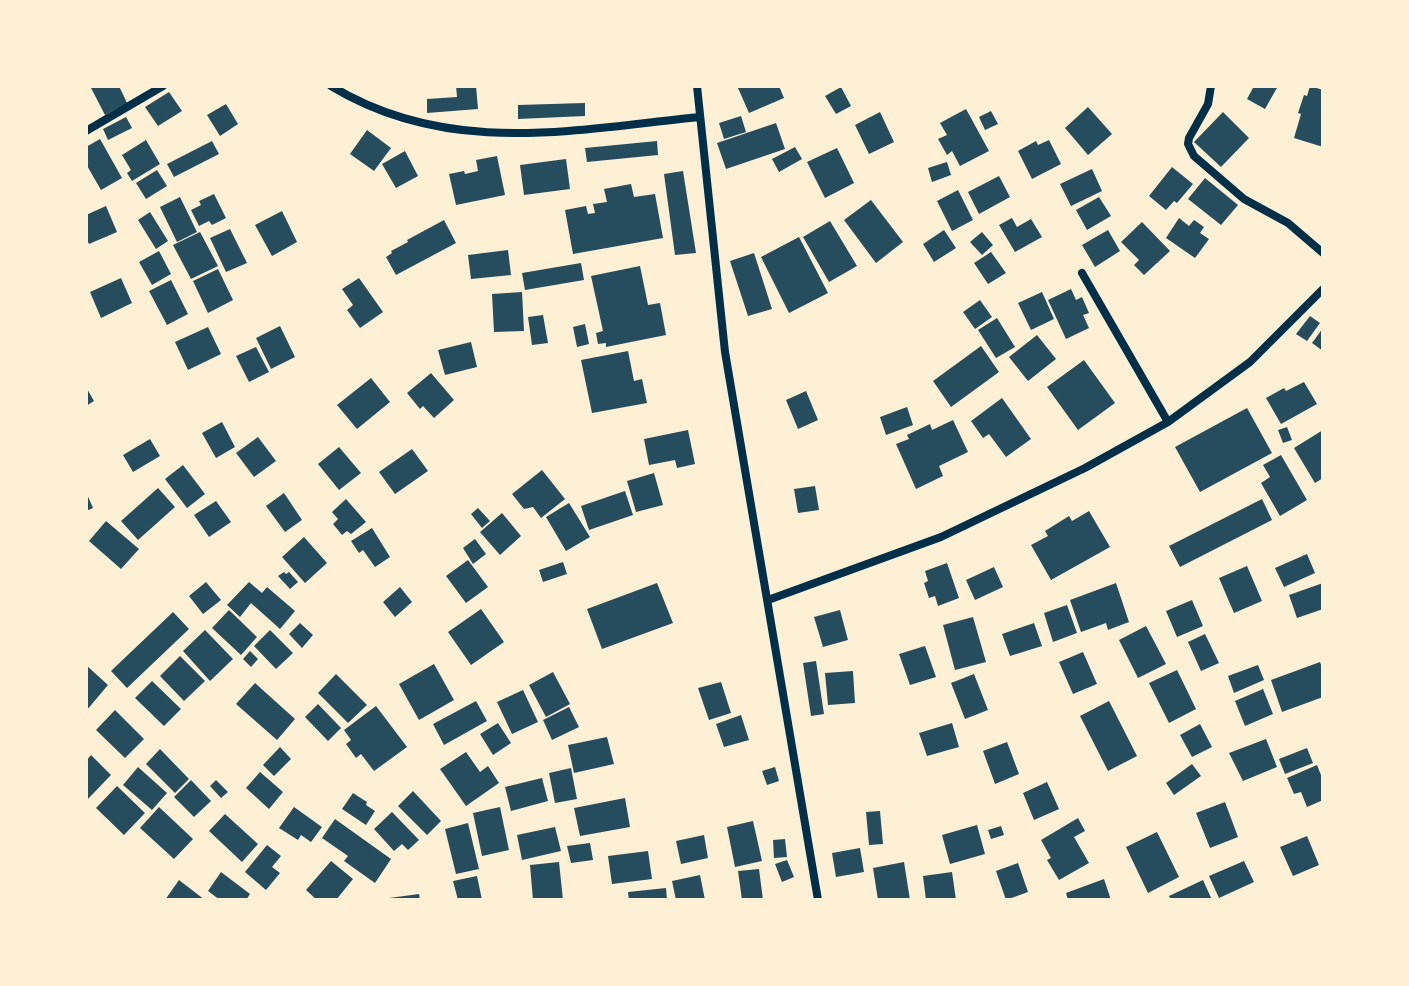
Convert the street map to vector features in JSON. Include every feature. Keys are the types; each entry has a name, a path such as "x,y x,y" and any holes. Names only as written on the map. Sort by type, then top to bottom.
{"street":[{"path":"86,131 163,86"},
{"path":"331,86 355,100 416,123 487,134 552,132 699,117"},
{"path":"697,86 725,352 818,900"},
{"path":"1211,86 1208,104 1189,138 1188,144 1194,156 1244,199 1288,223 1323,253"},
{"path":"1082,273 1168,422"},
{"path":"768,600 941,537 1085,468 1168,422 1250,362 1323,289"}],"building":[{"path":"90,86 119,86 127,103 105,115"},
{"path":"456,86 476,86 478,109 427,113 427,99 457,97"},
{"path":"779,86 784,98 749,113 738,88"},
{"path":"1254,86 1278,86 1265,109 1247,99"},
{"path":"1310,86 1323,90 1323,147 1294,138 1301,114 1298,113"},
{"path":"841,87 851,106 836,114 825,96"},
{"path":"169,92 182,111 158,126 145,107"},
{"path":"585,103 585,116 518,119 518,105"},
{"path":"226,104 238,124 220,136 207,115"},
{"path":"1088,107 1112,134 1088,155 1065,128"},
{"path":"966,109 989,151 960,166 952,151 947,155 938,139 947,135 940,123"},
{"path":"991,111 998,124 985,130 979,117"},
{"path":"880,112 894,142 869,154 855,125"},
{"path":"1223,112 1249,138 1221,167 1194,142"},
{"path":"741,116 746,132 724,139 719,123"},
{"path":"126,117 132,128 108,140 103,129"},
{"path":"776,123 785,149 726,169 717,143"},
{"path":"367,130 391,148 374,171 350,154"},
{"path":"100,139 122,178 101,190 86,164 86,147"},
{"path":"146,140 160,164 132,181 127,173 131,170 122,155"},
{"path":"1049,140 1061,164 1032,179 1018,151 1036,141 1038,145"},
{"path":"212,141 219,154 174,177 167,164"},
{"path":"657,141 658,155 587,162 585,148"},
{"path":"795,147 802,159 779,172 772,159"},
{"path":"837,148 854,183 825,198 807,162"},
{"path":"405,151 418,176 396,188 382,164"},
{"path":"497,156 505,195 456,205 449,174 478,171 476,160"},
{"path":"566,159 570,189 524,195 520,165"},
{"path":"947,162 951,175 932,182 928,168"},
{"path":"1172,167 1193,184 1177,203 1174,201 1166,210 1149,196"},
{"path":"1092,169 1102,191 1071,206 1060,184"},
{"path":"157,170 167,186 146,199 136,183"},
{"path":"683,171 696,253 675,255 664,174"},
{"path":"999,176 1010,197 979,214 968,192"},
{"path":"1205,178 1238,205 1221,225 1188,199"},
{"path":"631,184 634,197 655,194 663,238 573,254 565,210 586,206 588,214 595,213 593,204 607,202 604,189"},
{"path":"958,190 973,220 952,231 937,201"},
{"path":"214,194 226,218 212,225 209,221 199,226 191,210 201,205 199,201"},
{"path":"180,197 197,232 177,242 160,207"},
{"path":"1099,197 1111,216 1087,230 1076,210"},
{"path":"871,200 903,242 876,263 844,220"},
{"path":"106,206 117,232 89,244 86,215"},
{"path":"282,211 297,242 272,256 255,225"},
{"path":"150,212 168,241 156,249 138,220"},
{"path":"1012,218 1017,227 1031,219 1042,237 1015,252 999,225"},
{"path":"1179,218 1189,226 1194,220 1204,227 1200,233 1209,239 1195,258 1166,238"},
{"path":"444,220 456,243 396,275 386,257 391,251"},
{"path":"830,221 857,266 829,282 803,237"},
{"path":"1142,222 1170,251 1144,275 1134,265 1139,260 1121,242"},
{"path":"230,229 247,263 226,272 210,238"},
{"path":"944,230 956,248 934,262 923,244"},
{"path":"1108,230 1120,251 1095,267 1082,245"},
{"path":"200,232 218,266 191,279 173,245"},
{"path":"982,232 993,245 982,255 970,242"},
{"path":"799,237 828,293 789,313 761,257"},
{"path":"508,250 511,275 471,279 468,255"},
{"path":"159,251 171,274 152,285 139,262"},
{"path":"991,252 1006,273 988,284 974,263"},
{"path":"754,253 772,309 748,316 730,261"},
{"path":"581,263 584,280 525,290 522,273"},
{"path":"640,266 648,305 660,303 666,335 606,347 606,343 598,344 596,333 603,331 591,276"},
{"path":"218,269 233,300 208,313 193,281"},
{"path":"121,278 132,303 101,318 90,292"},
{"path":"359,278 383,312 360,328 347,310 353,305 342,289"},
{"path":"171,280 188,314 167,325 149,291"},
{"path":"1071,289 1076,300 1082,297 1089,313 1083,315 1089,328 1066,339 1048,300"},
{"path":"522,292 524,331 494,332 492,294"},
{"path":"1042,292 1054,319 1031,330 1018,303"},
{"path":"980,300 992,317 975,329 963,312"},
{"path":"543,315 548,343 532,345 528,317"},
{"path":"1310,316 1320,323 1307,341 1296,334"},
{"path":"997,318 1015,347 996,358 978,330"},
{"path":"585,324 589,344 577,347 573,327"},
{"path":"280,326 295,357 271,369 256,338"},
{"path":"208,327 221,354 188,370 175,342"},
{"path":"1323,328 1323,351 1312,343"},
{"path":"1037,335 1056,359 1028,381 1009,357"},
{"path":"471,342 477,367 445,375 438,350"},
{"path":"981,346 999,372 951,407 933,381"},
{"path":"256,347 269,372 249,382 236,356"},
{"path":"628,351 634,381 642,379 647,403 592,413 581,360"},
{"path":"1084,360 1115,403 1078,430 1047,387"},
{"path":"431,373 454,400 434,418 423,406 420,409 407,393"},
{"path":"371,378 390,402 357,429 337,405"},
{"path":"1304,382 1317,404 1281,424 1266,398"},
{"path":"86,387 94,401 86,406"},
{"path":"806,391 818,420 798,429 786,400"},
{"path":"1002,398 1031,439 1006,457 989,434 983,438 971,421"},
{"path":"907,407 913,425 886,435 880,417"},
{"path":"1247,408 1272,453 1200,492 1175,447"},
{"path":"953,420 968,452 939,466 943,476 916,489 896,444 930,424 932,430"},
{"path":"222,422 235,447 216,458 202,433"},
{"path":"1287,427 1292,440 1283,443 1278,430"},
{"path":"688,430 695,464 677,468 675,460 649,465 644,439"},
{"path":"1323,430 1323,478 1315,483 1294,448"},
{"path":"258,437 276,461 254,477 236,453"},
{"path":"150,439 160,456 133,472 123,455"},
{"path":"339,447 361,473 339,490 318,464"},
{"path":"412,449 428,471 395,494 379,472"},
{"path":"1281,455 1307,500 1280,516 1261,483 1270,477 1263,465"},
{"path":"183,465 205,494 187,508 165,479"},
{"path":"542,470 565,499 541,518 533,507 524,509 512,494"},
{"path":"654,473 663,505 636,512 627,481"},
{"path":"815,486 819,510 798,513 794,489"},
{"path":"158,488 175,507 138,540 121,521"},
{"path":"625,491 633,515 589,530 581,506"},
{"path":"86,492 93,508 86,511"},
{"path":"284,493 302,520 285,532 266,506"},
{"path":"346,499 366,522 351,534 347,531 342,535 333,524 338,519 332,512"},
{"path":"1262,499 1272,520 1180,567 1169,546"},
{"path":"216,501 231,522 209,537 194,515"},
{"path":"569,503 590,537 566,551 546,517"},
{"path":"478,508 490,521 482,528 471,514"},
{"path":"1089,511 1110,547 1051,580 1031,545 1048,536 1045,531 1069,516 1072,521"},
{"path":"502,513 521,536 500,555 480,532"},
{"path":"106,521 139,549 121,569 89,541"},
{"path":"372,528 390,557 375,567 363,550 359,553 351,541"},
{"path":"304,537 327,563 305,583 282,557"},
{"path":"475,539 486,554 473,564 463,548"},
{"path":"1307,554 1315,573 1284,587 1275,568"},
{"path":"468,560 488,587 466,603 446,576"},
{"path":"563,562 567,574 543,582 539,570"},
{"path":"947,563 959,598 938,606 935,596 929,598 924,583 928,581 925,571"},
{"path":"1247,566 1262,601 1234,613 1219,578"},
{"path":"994,567 1003,587 975,600 966,580"},
{"path":"289,572 298,582 290,589 278,576"},
{"path":"206,582 221,600 203,614 189,596"},
{"path":"249,582 262,593 267,587 295,611 280,629 251,603 240,617 227,605"},
{"path":"657,583 673,623 602,649 587,609"},
{"path":"1116,583 1129,622 1108,630 1106,623 1081,632 1070,600"},
{"path":"1323,583 1323,609 1297,618 1289,595"},
{"path":"400,587 412,602 395,617 383,602"},
{"path":"1192,600 1203,626 1177,637 1166,611"},
{"path":"1067,605 1077,633 1053,642 1044,613"},
{"path":"481,609 504,642 471,665 448,632"},
{"path":"229,610 257,637 241,655 212,628"},
{"path":"840,610 848,640 823,647 814,617"},
{"path":"173,612 189,629 127,688 111,671"},
{"path":"973,617 986,662 955,670 943,625"},
{"path":"300,623 313,635 302,648 289,634"},
{"path":"1034,623 1042,646 1010,656 1002,634"},
{"path":"1146,626 1166,664 1138,678 1119,640"},
{"path":"205,630 233,659 210,681 183,651"},
{"path":"270,630 293,653 276,669 254,646"},
{"path":"1205,634 1219,663 1201,671 1188,642"},
{"path":"925,646 936,677 910,685 899,654"},
{"path":"250,651 258,659 251,667 243,659"},
{"path":"1083,652 1097,684 1073,694 1059,662"},
{"path":"180,656 205,681 184,701 160,676"},
{"path":"816,661 824,714 811,716 803,663"},
{"path":"1320,662 1323,697 1282,712 1271,680"},
{"path":"434,664 454,700 419,720 399,684"},
{"path":"86,665 108,685 86,711"},
{"path":"1258,665 1264,680 1234,693 1228,676"},
{"path":"1177,670 1196,709 1169,723 1149,683"},
{"path":"853,671 855,703 828,705 825,673"},
{"path":"553,672 570,704 546,717 529,685"},
{"path":"336,674 367,705 348,723 318,693"},
{"path":"974,674 988,710 965,719 951,683"},
{"path":"152,681 181,709 164,726 135,698"},
{"path":"721,682 731,713 709,720 698,688"},
{"path":"255,683 295,719 277,740 236,704"},
{"path":"1263,689 1273,714 1245,726 1235,701"},
{"path":"523,690 538,722 512,734 497,702"},
{"path":"476,701 487,721 444,745 433,724"},
{"path":"1109,701 1137,756 1108,771 1080,716"},
{"path":"318,704 341,728 328,741 305,717"},
{"path":"376,706 407,747 374,771 361,754 356,758 346,744 351,740 344,730"},
{"path":"569,707 579,727 552,740 543,720"},
{"path":"115,710 144,739 125,758 96,730"},
{"path":"741,715 749,740 724,747 716,724"},
{"path":"498,723 511,743 493,755 480,734"},
{"path":"952,723 959,747 927,756 919,733"},
{"path":"1200,724 1212,747 1192,757 1180,735"},
{"path":"607,737 614,764 574,773 568,745"},
{"path":"1266,739 1277,767 1243,781 1229,753"},
{"path":"1007,742 1019,774 995,784 983,751"},
{"path":"280,747 291,759 274,776 263,765"},
{"path":"1307,748 1313,763 1285,774 1279,759"},
{"path":"160,749 189,779 175,793 146,764"},
{"path":"466,752 480,772 488,766 499,783 466,806 440,769"},
{"path":"91,755 111,775 86,801 86,761"},
{"path":"1192,764 1201,776 1174,795 1166,783"},
{"path":"1317,765 1323,780 1323,800 1307,807 1301,792 1294,794 1287,778"},
{"path":"138,767 167,793 152,810 123,785"},
{"path":"775,767 779,781 767,785 762,771"},
{"path":"571,768 577,799 555,803 549,773"},
{"path":"260,772 283,792 269,809 246,788"},
{"path":"542,778 548,801 511,811 505,787"},
{"path":"191,780 211,801 194,817 174,797"},
{"path":"216,780 228,792 221,798 210,786"},
{"path":"1047,782 1059,809 1034,820 1023,793"},
{"path":"117,786 145,813 124,835 96,808"},
{"path":"413,791 441,821 427,835 398,806"},
{"path":"353,793 375,811 366,825 342,809"},
{"path":"625,798 630,827 580,836 574,808"},
{"path":"1225,802 1238,837 1210,848 1196,813"},
{"path":"159,807 193,839 174,859 140,828"},
{"path":"294,807 322,827 311,842 301,835 298,840 279,828"},
{"path":"500,807 509,850 482,856 473,813"},
{"path":"880,811 883,844 869,845 866,812"},
{"path":"392,812 419,840 408,850 402,844 394,851 374,829"},
{"path":"225,814 258,844 242,862 209,831"},
{"path":"1078,818 1085,831 1074,837 1089,863 1059,880 1047,860 1051,858 1041,840"},
{"path":"335,819 391,859 375,883 344,861 348,856 322,838"},
{"path":"753,821 762,861 735,867 727,827"},
{"path":"468,823 479,869 456,874 445,829"},
{"path":"977,825 985,854 950,864 942,835"},
{"path":"1001,826 1004,835 991,839 988,830"},
{"path":"555,827 561,851 522,860 517,835"},
{"path":"1157,832 1179,877 1148,893 1126,847"},
{"path":"704,835 708,858 681,864 676,841"},
{"path":"1307,836 1319,865 1293,876 1280,847"},
{"path":"785,839 787,857 774,858 773,840"},
{"path":"590,843 593,860 571,863 567,846"},
{"path":"267,845 281,856 272,867 280,873 266,890 245,872"},
{"path":"860,848 864,872 836,877 832,853"},
{"path":"648,851 652,879 612,884 608,856"},
{"path":"787,860 794,877 782,882 775,864"},
{"path":"331,861 353,879 336,900 317,900 306,890"},
{"path":"1244,861 1254,882 1219,898 1209,876"},
{"path":"559,862 563,900 533,900 530,865"},
{"path":"904,862 910,900 878,900 873,868"},
{"path":"1018,863 1028,892 1006,900 996,871"},
{"path":"759,869 763,900 742,900 738,871"},
{"path":"221,872 250,894 246,900 220,900 208,891"},
{"path":"952,872 956,900 926,900 923,876"},
{"path":"700,875 705,900 676,900 672,881"},
{"path":"477,876 482,900 458,900 453,881"},
{"path":"1104,879 1111,900 1068,900 1066,893"},
{"path":"179,880 205,900 165,900"},
{"path":"1203,880 1212,900 1171,900 1169,896"},
{"path":"666,888 667,900 629,900 628,892"},
{"path":"419,894 420,900 389,900 389,898"}]}
